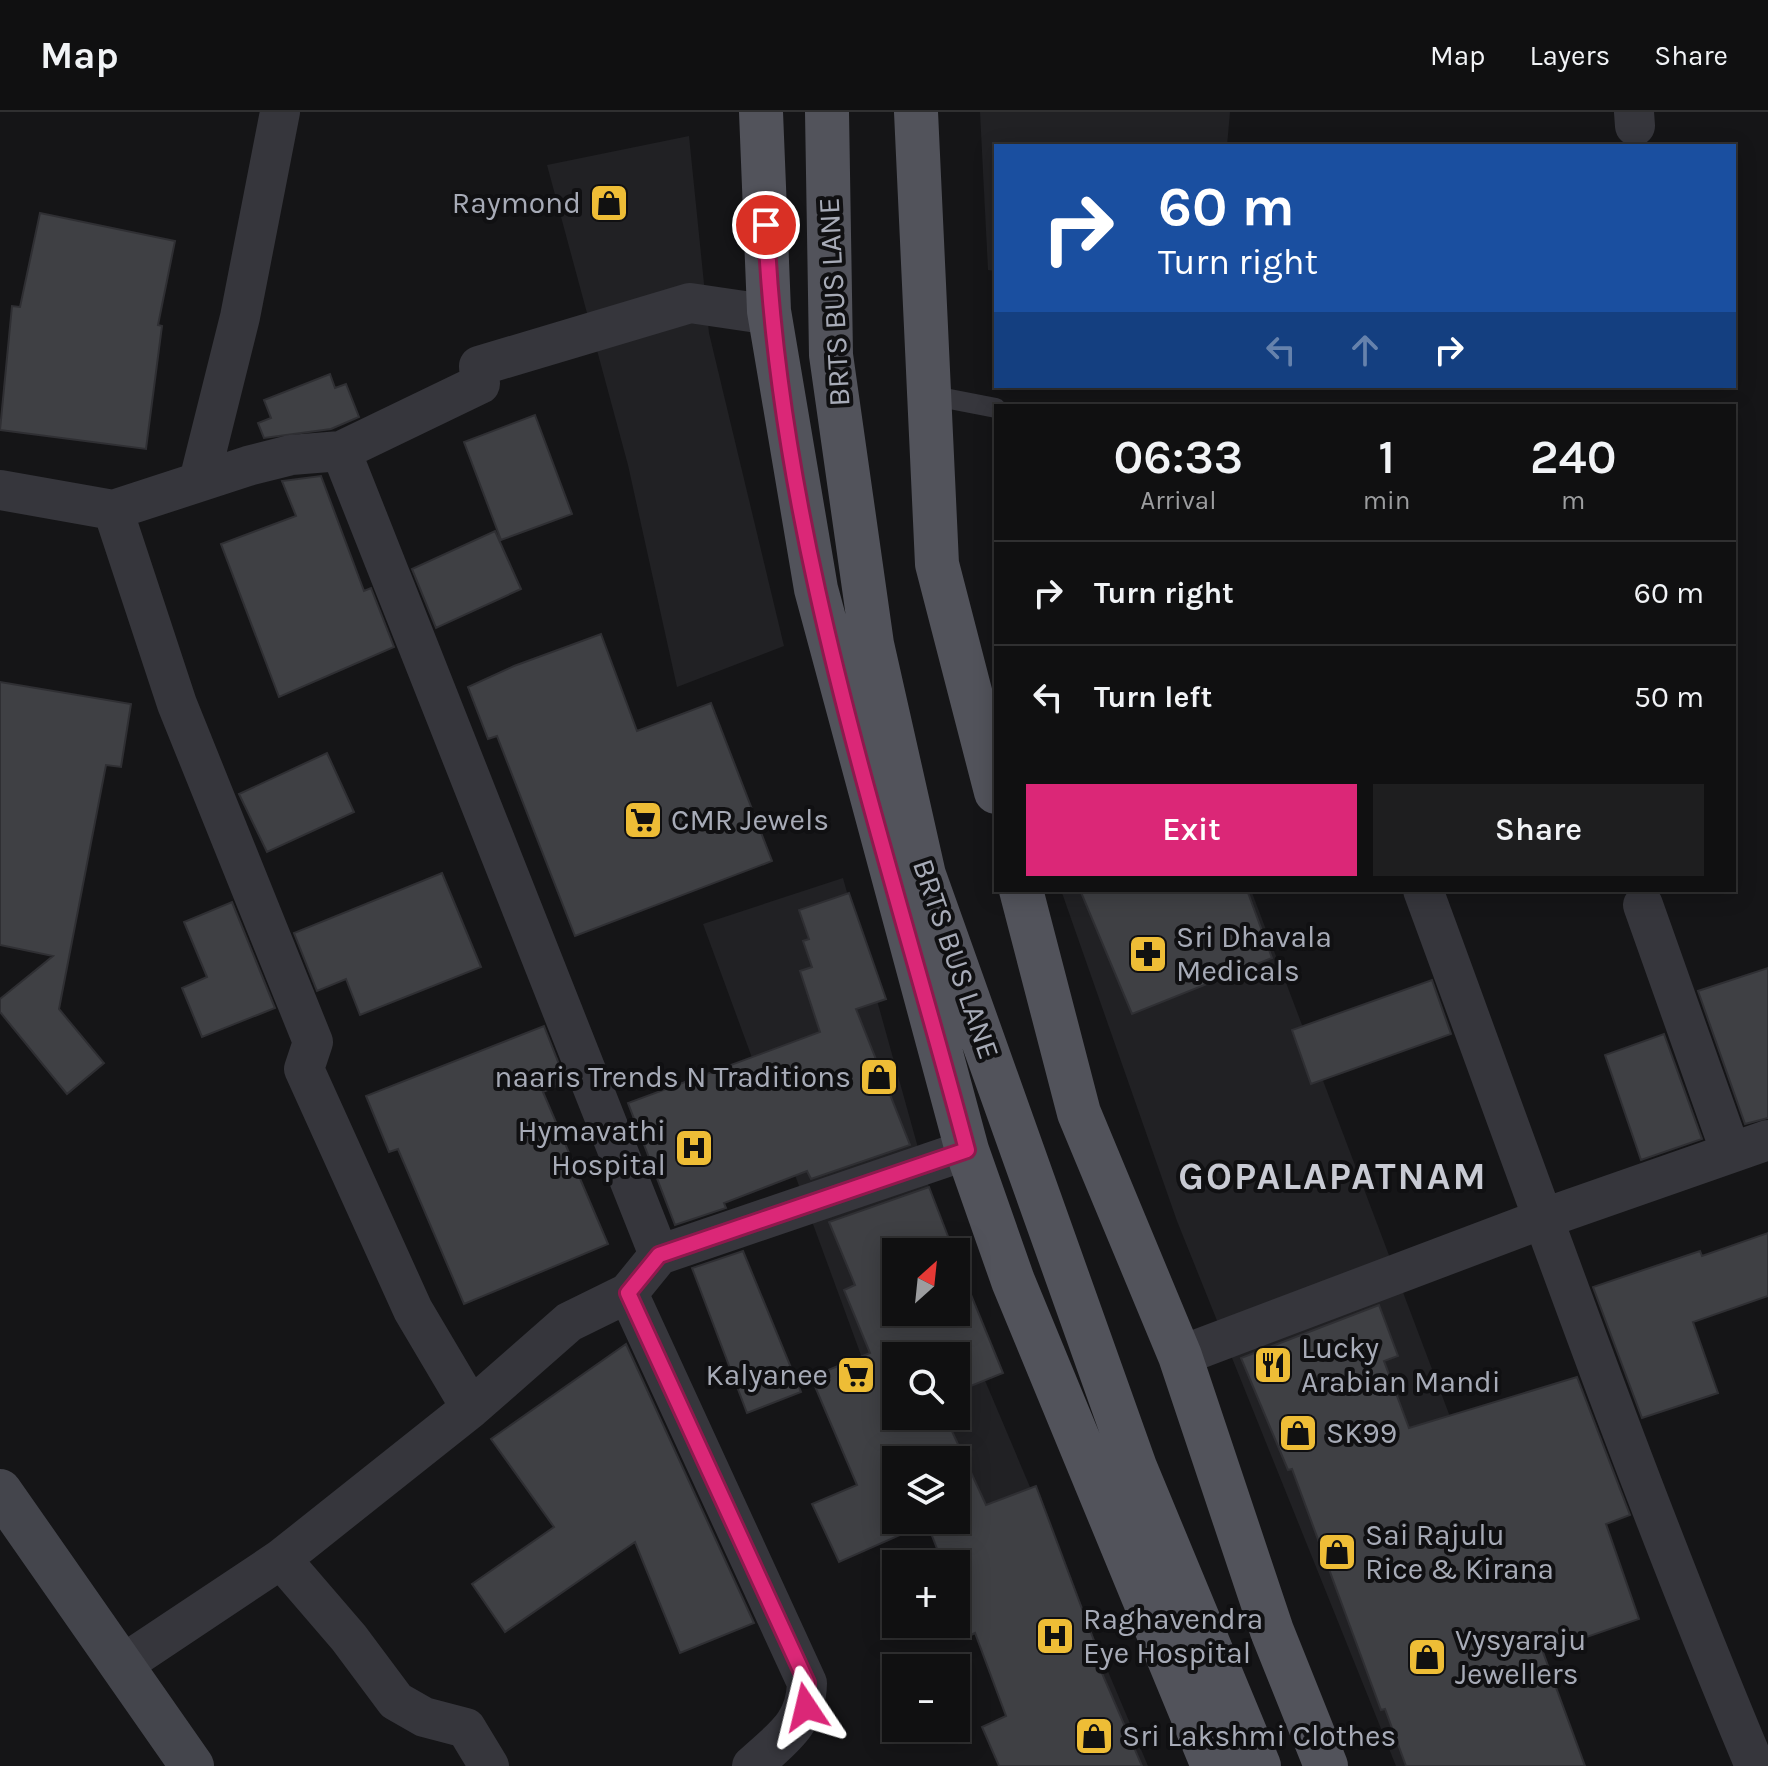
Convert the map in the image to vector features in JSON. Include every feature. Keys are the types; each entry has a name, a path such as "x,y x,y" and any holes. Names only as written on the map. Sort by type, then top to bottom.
{"main road":[{"path":"761,112 769,311 816,589 967,1150 1013,1281 1213,1766"},
{"name":"BRTS BUS LANE","path":"827,112 831,355 872,644 924,875 1135,1467 1259,1766"},
{"path":"916,112 937,564 994,784"},
{"path":"1022,892 1079,1113 1180,1356 1272,1631 1326,1766"},
{"path":"0,1491 192,1766"}],"street":[{"path":"199,481 240,317 280,112"},
{"path":"0,490 113,510 291,455 341,451 480,384 479,366 690,303 751,312 769,311"},
{"path":"341,451 659,1255"},
{"path":"113,510 177,704 313,1042 304,1069 413,1310 471,1408"},
{"path":"1424,892 1542,1219 1700,1635 1755,1766"},
{"path":"1180,1356 1542,1219 1750,1146 1643,905"},
{"path":"122,1665 281,1559 471,1408 569,1322 628,1293 659,1255 967,1150"},
{"path":"628,1293 807,1683 806,1707 793,1729 752,1766"},
{"path":"281,1559 349,1638 396,1701 424,1717 466,1728 489,1766"}],"lane":[{"path":"929,395 994,408"}],"shaded area":[{"path":"980,112 1230,112 1227,144 994,144 994,271 988,270"},
{"path":"689,136 709,333 784,646 677,687 628,465 547,165"},
{"path":"843,878 943,1238 882,1238 882,1326 962,1326 969,1342 882,1342 882,1412 703,924"},
{"path":"1062,892 1252,892 1582,1766 1396,1766 1177,1221"},
{"path":"970,1345 1148,1766 1045,1766 970,1596 970,1550 956,1550 956,1534 970,1534 970,1446 916,1446 891,1437 888,1430 970,1430"}],"building":[{"path":"40,213 175,241 158,325 162,326 146,449 0,430 12,306 20,307"},
{"path":"330,374 335,388 346,384 359,417 331,429 264,438 258,423 271,418 264,400"},
{"path":"535,415 572,514 501,540 464,442"},
{"path":"321,476 364,591 371,588 394,647 279,697 221,544 296,516 282,481"},
{"path":"495,531 521,589 436,628 412,569"},
{"name":"CMR Jewels","path":"601,634 637,731 711,703 772,861 575,936 497,736 488,739 468,687 514,666"},
{"path":"0,682 131,704 121,767 106,765 59,1009 104,1063 67,1094 0,1012 0,999 53,956 0,945"},
{"path":"327,753 354,812 267,852 239,794"},
{"path":"442,873 481,967 360,1015 346,979 317,991 294,933"},
{"path":"1081,892 1248,892 1272,958 1132,1014"},
{"path":"849,893 886,999 856,1009 910,1145 811,1179 807,1171 724,1203 726,1208 675,1225 628,1103 820,1032 800,971 812,967 803,941 809,939 799,910"},
{"path":"232,902 275,1008 202,1037 182,988 207,977 184,922"},
{"path":"1768,968 1768,1118 1745,1124 1698,991"},
{"path":"1432,980 1451,1034 1311,1084 1292,1030"},
{"path":"544,1026 566,1082 543,1092 608,1244 464,1304 398,1149 389,1152 366,1096"},
{"path":"1664,1034 1702,1139 1641,1160 1605,1055"},
{"path":"929,1187 949,1238 882,1238 882,1326 970,1326 970,1292 1003,1373 970,1386 970,1342 882,1342 882,1430 951,1430 959,1446 882,1446 882,1534 902,1534 839,1562 812,1504 857,1485 811,1377 870,1353 844,1290 855,1285 829,1222"},
{"path":"1768,1233 1768,1296 1693,1322 1718,1393 1642,1418 1593,1287 1700,1251 1702,1256"},
{"path":"743,1251 801,1392 747,1413 692,1268"},
{"path":"1379,1305 1398,1356 1384,1361 1409,1428 1577,1377 1630,1515 1606,1524 1639,1619 1543,1652 1585,1766 1406,1766 1385,1709 1381,1710 1292,1469 1288,1470 1241,1358"},
{"path":"626,1344 754,1623 680,1653 635,1542 505,1632 472,1584 554,1527 491,1439"},
{"path":"970,1470 986,1505 1036,1486 1102,1662 1098,1664 1142,1766 999,1766 982,1727 1006,1716 975,1633 971,1635 970,1632 970,1550 938,1550 931,1534 970,1534"}],"place":[{"name":"Raymond","path":"609,203"},
{"name":"CMR Jewels","path":"643,820"},
{"name":"Sri Dhavala Medicals","path":"1148,954"},
{"name":"naaris Trends N Traditions","path":"879,1077"},
{"name":"Hymavathi Hospital","path":"694,1148"},
{"name":"Lucky Arabian Mandi","path":"1273,1365"},
{"name":"Kalyanee","path":"856,1375"},
{"name":"SK99","path":"1298,1433"},
{"name":"Sai Rajulu Rice & Kirana","path":"1337,1552"},
{"name":"Raghavendra Eye Hospital","path":"1055,1636"},
{"name":"Vysyaraju Jewellers","path":"1427,1657"},
{"name":"Sri Lakshmi Clothes","path":"1094,1736"}],"district":[{"name":"GOPALAPATNAM","path":"1333,1176"}],"route":[{"path":"766,225 769,311 816,589 967,1150 659,1255 628,1293 807,1683 806,1707"}]}
